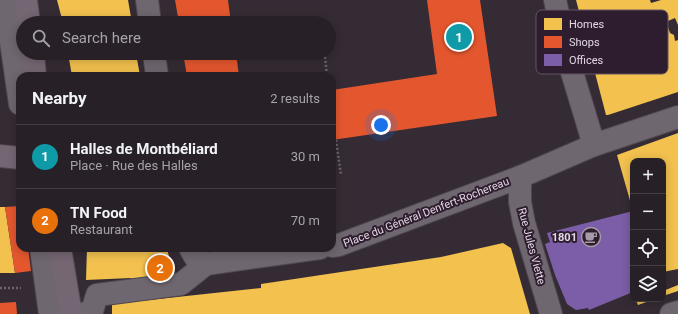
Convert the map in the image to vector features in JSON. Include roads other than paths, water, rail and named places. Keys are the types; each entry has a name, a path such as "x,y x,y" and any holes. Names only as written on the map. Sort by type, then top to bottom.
{"main road":[{"path":"26,0 28,16"},
{"path":"34,60 35,72"},
{"path":"0,156 16,158"},
{"path":"61,252 71,314"}],"street":[{"path":"4,0 16,78"},
{"path":"147,0 149,16"},
{"path":"555,0 557,10"},
{"path":"155,60 156,72"},
{"path":"573,74 594,145"},
{"name":"Place du Général Denfert-Rochereau","path":"336,245 520,177 594,145 678,117"},
{"name":"Rue Jules Viette","path":"520,177 520,202 524,223 551,314"},
{"path":"42,252 50,314"},
{"path":"192,252 195,257 206,264"},
{"path":"82,314 92,311 97,295 181,284 206,264 292,252"},
{"path":"671,314 678,312"}],"place":[{"name":"Halles de Montbéliard","path":"459,37"},
{"name":"1801","path":"591,237"},
{"name":"TN Food","path":"160,268"}]}
